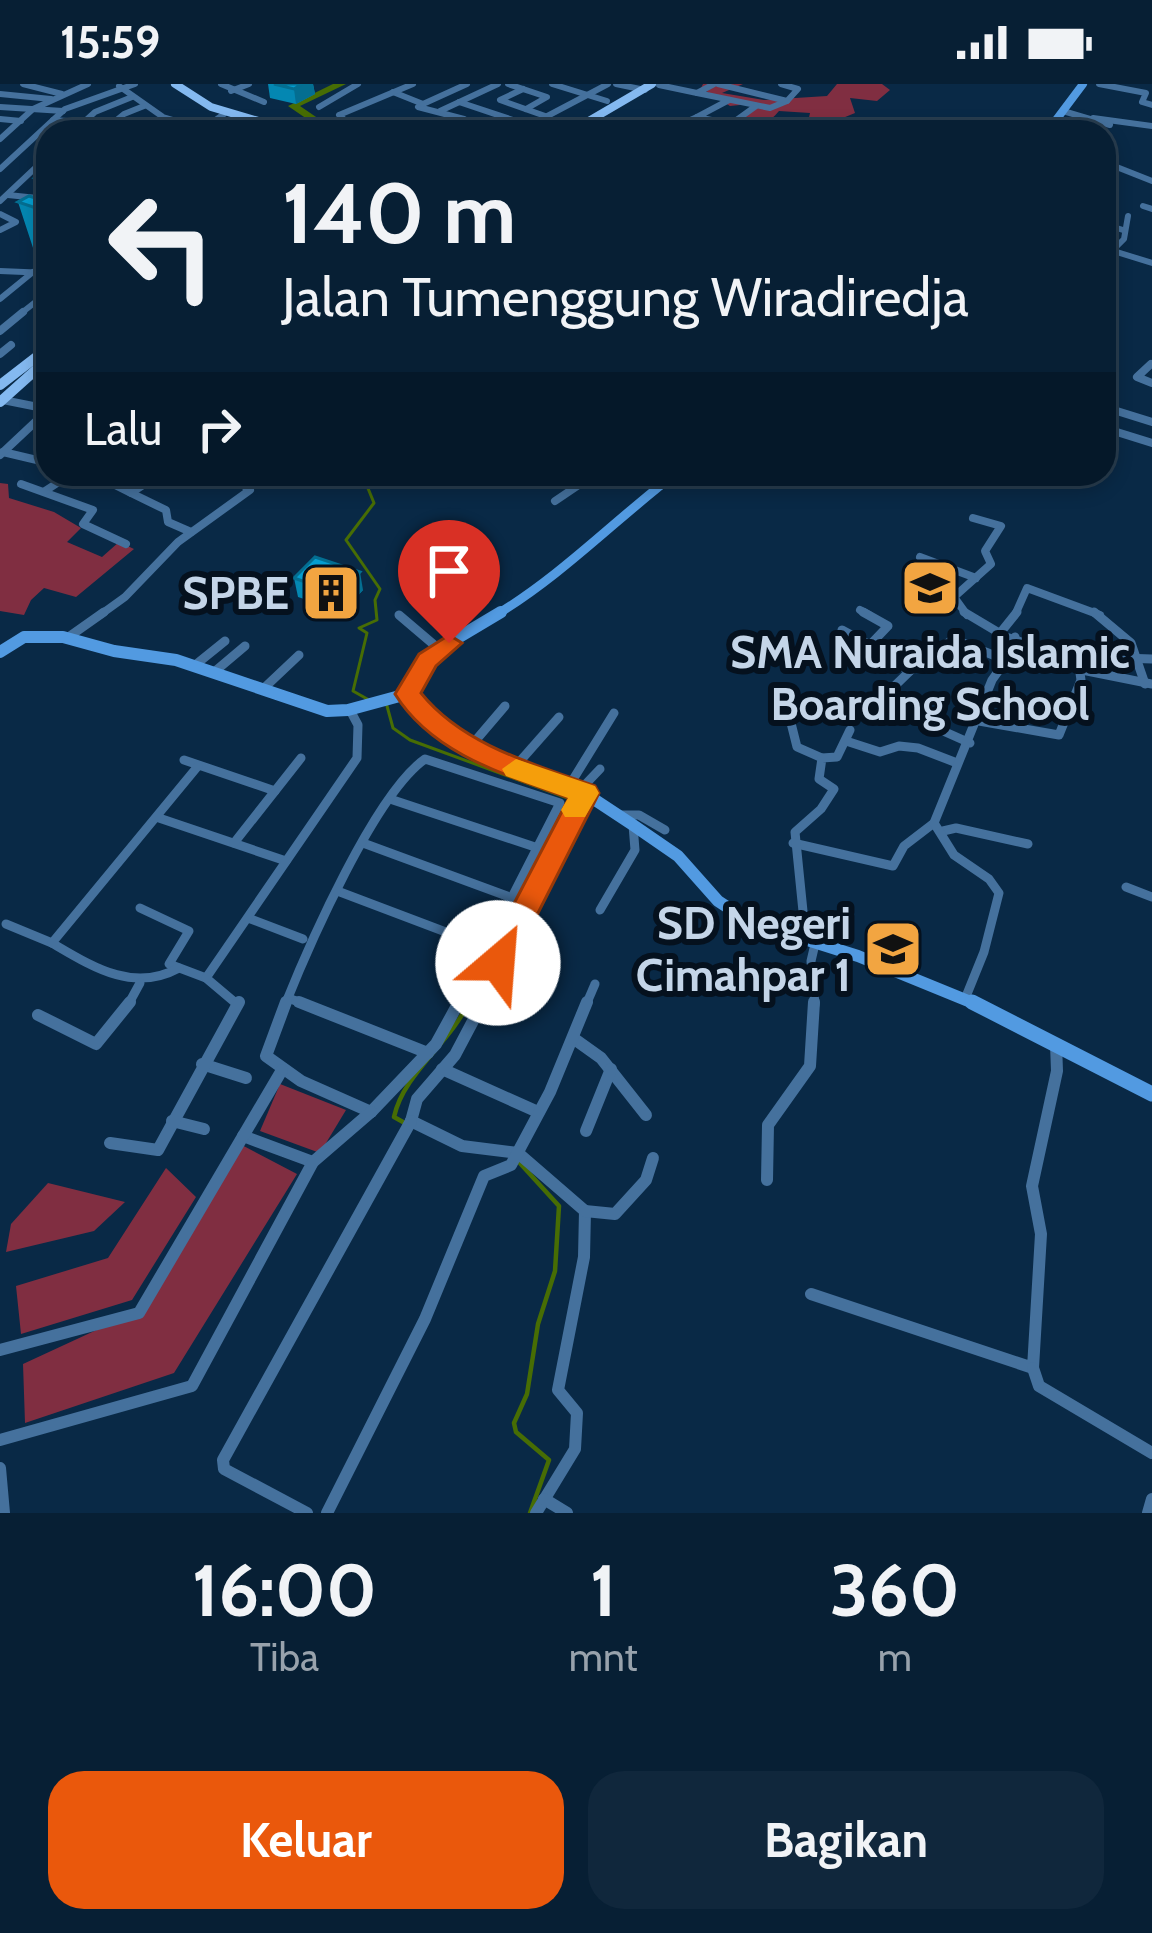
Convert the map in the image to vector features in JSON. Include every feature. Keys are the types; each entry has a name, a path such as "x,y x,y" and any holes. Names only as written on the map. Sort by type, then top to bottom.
{"main road":[{"path":"164,84 240,120"},
{"path":"175,84 205,106 254,120"},
{"path":"601,120 654,86"},
{"path":"599,120 654,86"},
{"path":"0,385 27,363 36,362"},
{"path":"1,400 36,363"}],"street":[{"path":"0,94 23,84 62,94"},
{"path":"2,134 33,109 84,84"},
{"path":"53,120 118,86 136,84"},
{"path":"221,84 264,102 244,117"},
{"path":"231,91 249,84"},
{"path":"319,107 358,84"},
{"path":"443,84 474,95"},
{"path":"462,120 418,107 466,84"},
{"path":"440,111 498,84"},
{"path":"508,84 547,98 524,109"},
{"path":"552,84 608,101"},
{"path":"542,120 612,84 695,92 774,108 798,89 781,84"},
{"path":"680,104 716,84 787,101"},
{"path":"756,93 767,84"},
{"path":"1056,120 1084,84"},
{"path":"1099,84 1146,93 1142,102 1152,105"},
{"path":"342,120 339,115 411,85 439,97"},
{"path":"118,86 171,120"},
{"path":"523,89 500,100 548,117"},
{"path":"348,91 376,99"},
{"path":"393,92 423,104"},
{"path":"0,94 51,99"},
{"path":"86,120 105,107 132,98"},
{"path":"689,120 729,100"},
{"path":"459,102 512,120"},
{"path":"118,120 144,106"},
{"path":"737,120 757,106"},
{"path":"0,107 63,111"},
{"path":"1063,111 1108,120"},
{"path":"216,120 224,115"},
{"path":"697,116 714,120"},
{"path":"1093,118 1098,120"},
{"path":"0,119 21,121"},
{"path":"1116,121 1152,126"},
{"path":"0,169 36,136"},
{"path":"9,161 36,161"},
{"path":"1116,168 1152,181"},
{"path":"0,201 36,169"},
{"path":"8,195 36,198"},
{"path":"1143,206 1152,209"},
{"path":"0,214 16,222 0,230"},
{"path":"1124,234 1128,217"},
{"path":"1116,230 1132,241 1116,249"},
{"path":"1116,252 1152,263"},
{"path":"0,271 36,272"},
{"path":"0,299 33,272"},
{"path":"0,288 14,290"},
{"path":"0,331 36,302"},
{"path":"0,318 13,320"},
{"path":"0,354 11,345"},
{"path":"1152,352 1151,364 1136,377 1152,383"},
{"path":"1,400 36,407"},
{"path":"1116,411 1152,422"},
{"path":"2,453 35,426"},
{"path":"1116,432 1152,443"},
{"path":"2,453 36,460"},
{"path":"21,484 93,510 83,524 125,544"},
{"path":"45,491 53,486"},
{"path":"117,486 166,510 168,522 191,532"},
{"path":"131,493 142,486"},
{"path":"70,636 138,586 191,532 250,490 245,486"},
{"path":"555,501 577,486"},
{"path":"3,644 28,634 70,636 106,650 194,666 324,710 359,708 407,694 440,649 533,593 661,486"},
{"path":"973,518 1000,526 986,551 991,564 953,601 984,629 1149,684 1146,658 1113,623 1032,587 1001,632"},
{"path":"920,557 976,578"},
{"path":"428,610 463,634"},
{"path":"860,610 888,626 868,644"},
{"path":"399,615 440,649"},
{"path":"842,630 910,671"},
{"path":"965,999 984,952 999,893 986,875 949,849 939,827 957,764 1015,637"},
{"path":"970,743 878,702 953,638 1035,664"},
{"path":"194,666 225,641"},
{"path":"213,673 245,646"},
{"path":"263,688 299,655"},
{"path":"1080,664 1146,658"},
{"path":"979,722 1059,735 1080,664"},
{"path":"407,694 429,721 507,775 565,791"},
{"path":"470,747 505,706"},
{"path":"206,978 357,758 359,708"},
{"path":"0,1440 192,1386 313,1162 371,1112 428,1053 515,899 565,791 614,713"},
{"path":"507,775 559,717"},
{"path":"791,723 797,747 822,758 837,758 848,735 880,752 891,745 906,745 957,764"},
{"path":"234,843 301,758"},
{"path":"767,1180 769,1125 805,1079 816,1024 811,942 793,843 802,822 821,809 834,789 817,775 822,758"},
{"path":"184,760 274,791"},
{"path":"371,1112 282,1070 266,1056 363,843 408,771 425,760 565,791 616,815 678,856 718,901 750,922 965,999 1152,1094"},
{"path":"52,943 198,766"},
{"path":"307,1513 224,1469 223,1460 408,1124 416,1096 466,1035 565,791 600,769"},
{"path":"393,800 538,848"},
{"path":"616,815 639,815 665,830"},
{"path":"159,818 286,861"},
{"path":"600,910 635,850 633,825"},
{"path":"793,843 893,866 904,846 939,827 1028,844"},
{"path":"363,843 515,899"},
{"path":"1126,887 1152,897"},
{"path":"340,892 488,948"},
{"path":"110,1143 154,1153 240,1004 206,978 169,962 189,932 140,908"},
{"path":"248,918 303,939"},
{"path":"6,924 140,983 164,979 179,968"},
{"path":"38,1015 96,1043 126,1010 140,983"},
{"path":"327,1513 425,1319 484,1175 515,1158 595,984"},
{"path":"289,998 428,1053"},
{"path":"573,1038 611,1069 646,1115"},
{"path":"1056,1044 1057,1070 1032,1186 1041,1234 1033,1368 1039,1386 1152,1453"},
{"path":"202,1064 246,1078"},
{"path":"442,1069 538,1112"},
{"path":"586,1132 611,1069"},
{"path":"0,1351 139,1313 282,1070"},
{"path":"172,1120 204,1129"},
{"path":"408,1124 462,1146 515,1158 585,1211 616,1214 646,1180 653,1158"},
{"path":"243,1136 313,1162"},
{"path":"567,1513 540,1506 575,1449 577,1413 558,1390 562,1340 578,1295 585,1211"},
{"path":"811,1294 1033,1368"},
{"path":"0,1468 4,1513"},
{"path":"1148,1513 1152,1498"}],"shaded area":[{"path":"703,84 743,84 722,93 764,100 827,96 837,84 882,84 890,90 877,101 850,98 855,113 838,120 808,120 810,113 779,111 770,120 735,120 755,109 749,104 730,106 701,88"},
{"path":"0,483 8,484 9,498 54,512 81,528 67,542 102,557 119,542 134,549 76,597 44,588 24,615 0,611"},
{"path":"280,1084 346,1110 320,1153 260,1131"},
{"path":"238,1143 297,1174 174,1373 25,1423 23,1364 144,1308"},
{"path":"166,1168 196,1197 132,1300 21,1334 16,1286 108,1258"},
{"path":"48,1183 125,1202 94,1231 6,1252 11,1224"}],"building":[{"path":"29,196 36,198 36,208 18,202"},
{"path":"315,557 360,572 340,594 294,578"}],"waterway":[{"path":"315,120 293,106 341,84"},
{"path":"367,486 374,503 346,540 380,589 375,600 377,620 359,628 367,633 353,691 369,700"},
{"path":"387,706 393,728 410,740 573,800 468,1005"},
{"path":"403,1122 394,1117 399,1101 469,1002"},
{"path":"518,1161 559,1206 555,1271 538,1324 527,1394 514,1423 516,1432 549,1460 530,1513"}],"slow traffic":[{"path":"516,769 585,793 575,810"}],"place":[{"name":"SMA Nuraida Islamic Boarding School","path":"930,588"},
{"name":"SPBE","path":"331,593"},
{"name":"SD Negeri Cimahpar 1","path":"893,949"}],"route":[{"path":"449,643 428,660 407,694 429,721 447,736 497,761 585,793 498,963"}]}
